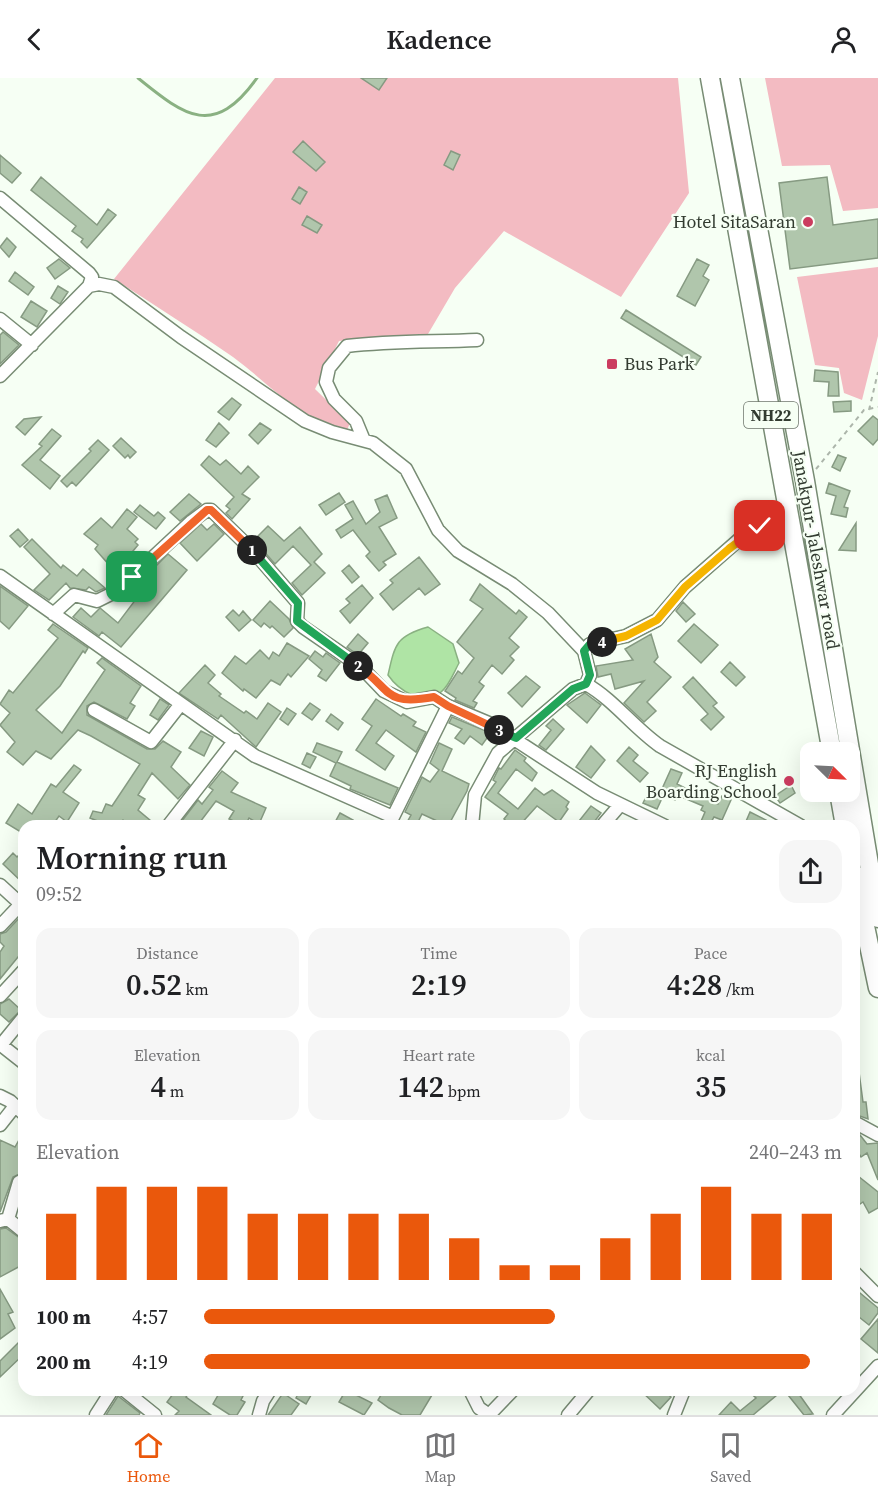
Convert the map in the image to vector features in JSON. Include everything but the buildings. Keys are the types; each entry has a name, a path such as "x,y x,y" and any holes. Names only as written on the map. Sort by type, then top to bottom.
{"highway":[{"name":"Janakpur- Jaleshwar road","path":"710,78 830,742"},
{"name":"Janakpur- Jaleshwar road","path":"730,78 805,481 851,820"},
{"path":"841,802 844,820"},
{"name":"Janakpur- Jaleshwar road","path":"860,887 864,917"},
{"name":"Janakpur- Jaleshwar road","path":"860,900 878,988"}],"street":[{"path":"0,198 89,273 127,295 181,337 305,421 343,436 363,438 406,469 438,530 458,551 512,584 548,613 584,651 590,675 586,684 573,689 498,753 475,795 473,820"},
{"path":"0,376 89,286 92,277 89,273"},
{"path":"89,286 107,284"},
{"path":"0,319 32,345"},
{"path":"363,438 356,421 334,399 326,382 329,368 347,346 390,341 446,343 477,340"},
{"path":"53,614 74,595 97,601 117,591 192,521 207,510 211,510 254,551 298,603 297,621 361,667 384,691 407,702 434,697 448,706 491,724 516,738 567,774 620,805 652,820"},
{"path":"584,651 590,644 626,636 657,620 685,587 750,530 788,511"},
{"path":"0,576 180,705 236,740 255,756 393,817 448,706"},
{"path":"586,684 611,700 639,731 660,746 790,820"},
{"path":"94,710 151,742 180,705"},
{"path":"173,820 236,740"},
{"path":"607,820 620,805"},
{"path":"0,885 18,901"},
{"path":"0,926 18,909"},
{"path":"0,996 18,976"},
{"path":"18,1024 1,1045 18,1058"},
{"path":"0,1096 18,1109"},
{"path":"0,1125 18,1112"},
{"path":"860,1125 878,1135"},
{"path":"18,1187 4,1220 18,1228"},
{"path":"860,1278 878,1296"},
{"path":"860,1386 878,1366"},
{"path":"96,1415 110,1396"},
{"path":"123,1396 155,1415"},
{"path":"259,1415 266,1396"},
{"path":"473,1396 480,1413 504,1396"},
{"path":"568,1415 584,1396"},
{"path":"674,1415 682,1396"},
{"path":"833,1415 850,1396"}],"path":[{"path":"869,410 878,372"},
{"path":"805,481 864,410 878,407"}],"shaded area":[{"path":"275,78 678,78 689,193 621,297 504,231 455,288 428,334 339,341 315,389 350,423 347,430 315,419 300,410 233,357 114,279"},
{"path":"765,78 878,78 878,208 843,211 830,165 782,166"},
{"path":"878,267 878,336 862,400 844,393 839,368 815,365 797,277"},
{"path":"428,627 453,644 459,663 444,689 427,698 405,691 388,675 395,649 403,638"}],"waterway":[{"path":"138,78 171,103 185,111 199,115 213,115 227,109 242,97 257,78"}],"place":[{"name":"Hotel SitaSaran","path":"808,222"},
{"name":"Bus Park","path":"612,364"},
{"name":"RJ English Boarding School","path":"789,781"}],"route":[{"path":"132,577 192,521 207,510 211,510 254,551 298,603 297,621 345,659 361,667 384,691 407,702 434,697 516,738 573,689 586,684 590,675 584,651 590,644 626,636 657,620 685,587 750,530 760,526"}]}
